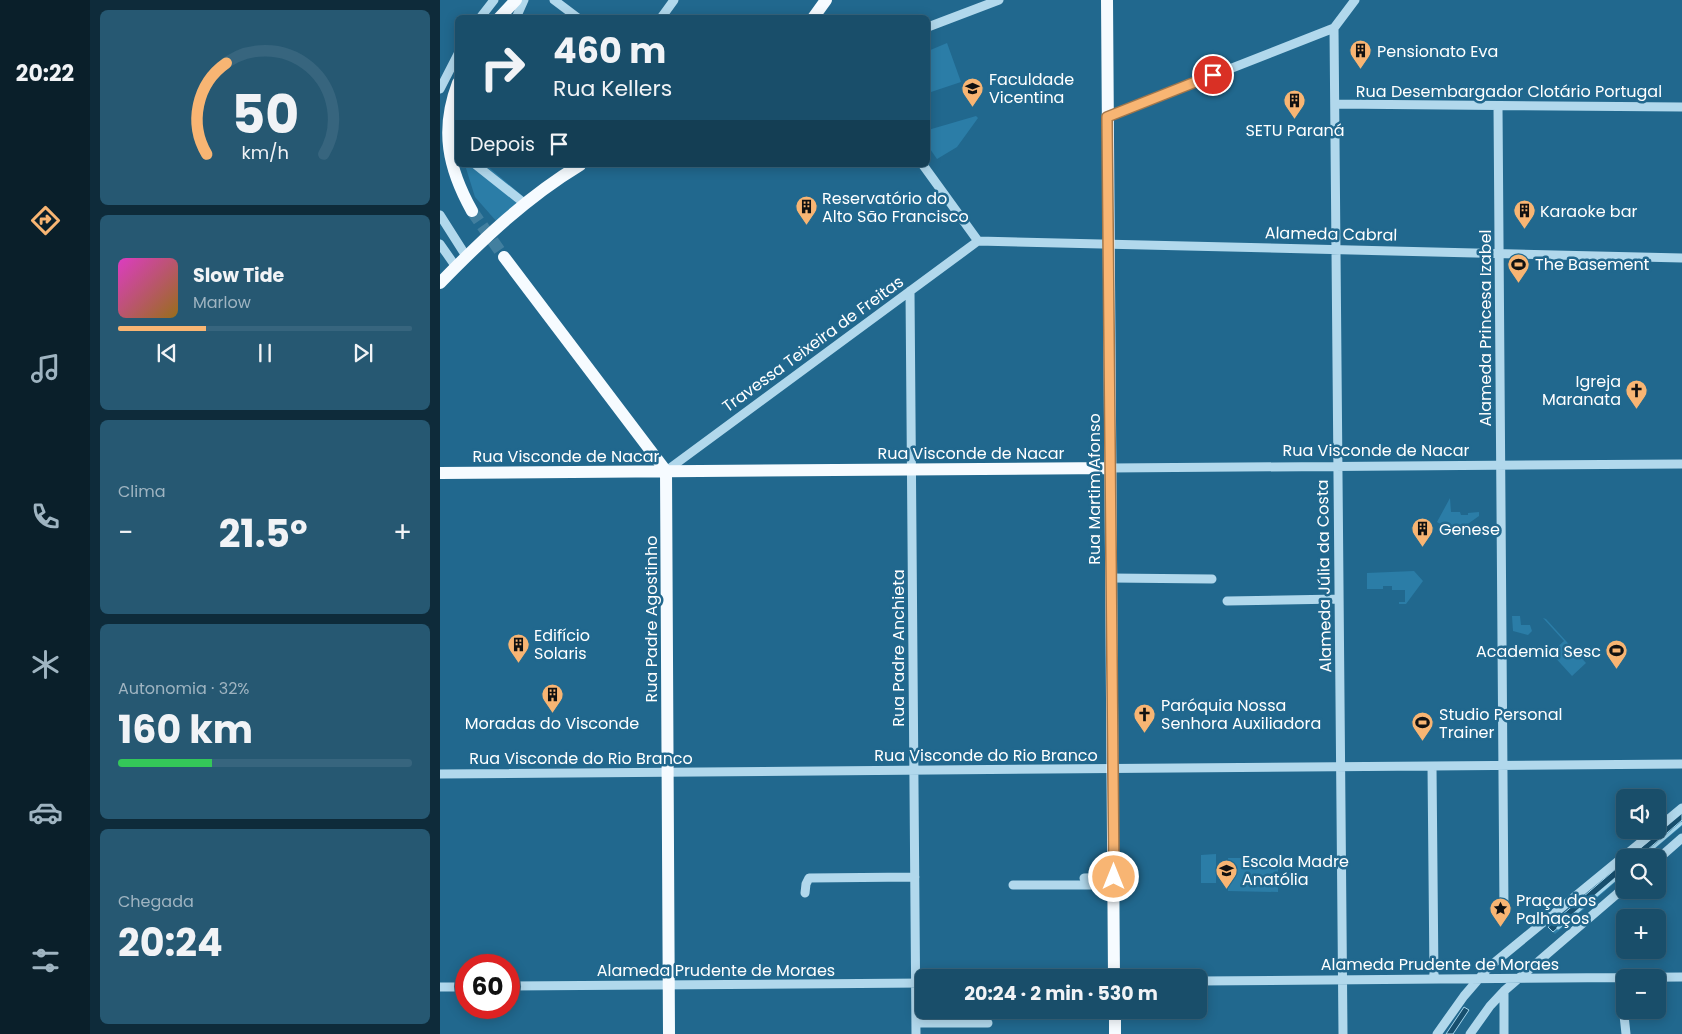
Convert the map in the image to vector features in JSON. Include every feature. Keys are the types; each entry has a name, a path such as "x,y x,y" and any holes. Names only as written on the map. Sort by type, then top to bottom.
{"main road":[{"path":"499,15 506,0"},
{"path":"501,15 516,0"},
{"path":"815,15 826,0"},
{"name":"Rua Martim Afonso","path":"1107,0 1114,969"},
{"path":"455,91 446,114 446,148 452,171 472,211"},
{"path":"440,283 466,256 524,203 577,167"},
{"path":"504,257 666,471"},
{"name":"Rua Visconde de Nacar","path":"440,473 1110,468"},
{"name":"Rua Padre Agostinho","path":"666,471 669,1034"},
{"path":"1115,1019 1115,1034"}],"street":[{"path":"482,15 494,0"},
{"path":"517,15 524,0"},
{"path":"554,0 574,15"},
{"path":"663,15 674,0"},
{"path":"930,26 999,0"},
{"path":"1107,117 1334,28 1355,0"},
{"name":"Alameda Júlia da Costa","path":"1334,28 1343,1034"},
{"path":"440,89 455,60"},
{"name":"Rua Desembargador Clotário Portugal","path":"1335,104 1682,107"},
{"name":"Alameda Princesa Izabel","path":"1498,106 1504,911"},
{"path":"479,167 524,203"},
{"path":"924,167 978,241"},
{"path":"440,215 466,256"},
{"name":"Alameda Cabral","path":"978,241 1682,258"},
{"name":"Travessa Teixeira de Freitas","path":"666,471 978,241"},
{"path":"440,244 456,266"},
{"name":"Rua Padre Anchieta","path":"910,291 915,877 919,969"},
{"name":"Rua Visconde de Nacar","path":"1110,468 1682,464"},
{"path":"1111,578 1212,579"},
{"path":"1227,600 1339,599"},
{"name":"Rua Visconde do Rio Branco","path":"440,774 1682,764"},
{"path":"1432,766 1434,979"},
{"path":"1666,821 1682,808"},
{"path":"1666,852 1682,838"},
{"path":"1437,1034 1464,996 1489,967 1645,839"},
{"path":"805,893 809,878 915,877"},
{"path":"1084,878 1114,881"},
{"path":"1012,886 1114,881"},
{"path":"1470,1034 1490,1006 1504,991 1616,895"},
{"name":"Alameda Prudente de Moraes","path":"1666,977 1682,977"},
{"name":"Alameda Prudente de Moraes","path":"1207,981 1616,978"},
{"name":"Alameda Prudente de Moraes","path":"520,986 915,983"},
{"path":"440,987 455,986"},
{"path":"1504,991 1504,1034"},
{"name":"Rua Padre Anchieta","path":"916,1019 916,1034"},
{"path":"1624,1019 1626,1034"},
{"path":"916,1023 988,1023"}],"shaded area":[{"path":"947,43 961,82 930,92 930,50"},
{"path":"976,116 978,118 957,147 937,159 930,149 930,129"},
{"path":"466,167 488,167 524,197 497,222 475,197"},
{"path":"1450,498 1451,512 1460,512 1461,515 1468,515 1468,513 1479,512 1479,516 1455,533 1437,522"},
{"path":"1414,571 1423,581 1406,604 1399,604 1399,602 1405,602 1405,590 1392,590 1392,586 1383,586 1383,589 1367,589 1367,573"},
{"path":"1512,616 1520,616 1521,625 1530,625 1532,631 1528,635 1513,631"},
{"path":"1543,618 1586,663 1572,676 1551,653 1564,641"},
{"path":"1682,812 1682,820 1666,834 1666,826"},
{"path":"1682,820 1682,826 1655,849 1649,849 1660,839 1666,839 1666,834"},
{"path":"1651,839 1660,839 1648,849 1639,849"},
{"path":"1216,854 1216,883 1201,883 1201,855"},
{"path":"1228,858 1278,858 1278,892 1228,891"},
{"path":"1616,869 1616,878 1553,932 1548,927"},
{"path":"1616,878 1616,882 1555,934 1553,932"},
{"path":"1464,1007 1469,1010 1453,1034 1446,1034"}],"waterway":[{"path":"1652,849 1682,823"},
{"path":"1558,928 1616,879"}],"tunnel":[{"path":"472,211 504,257"}],"place":[{"name":"Pensionato Eva","path":"1361,70"},
{"name":"Faculdade Vicentina","path":"973,107"},
{"name":"SETU Paraná","path":"1295,120"},
{"name":"Reservatório do Alto São Francisco","path":"806,226"},
{"name":"Karaoke bar","path":"1524,230"},
{"name":"The Basement","path":"1519,283"},
{"name":"Igreja Maranata","path":"1637,409"},
{"name":"Genese","path":"1423,548"},
{"name":"Edifício Solaris","path":"518,663"},
{"name":"Academia Sesc","path":"1617,670"},
{"name":"Moradas do Visconde","path":"552,713"},
{"name":"Paróquia Nossa Senhora Auxiliadora","path":"1145,733"},
{"name":"Studio Personal Trainer","path":"1423,742"},
{"name":"Escola Madre Anatólia","path":"1226,889"},
{"name":"Praça dos Palhaços","path":"1500,928"}],"route":[{"path":"1114,877 1107,117 1213,75"}]}
